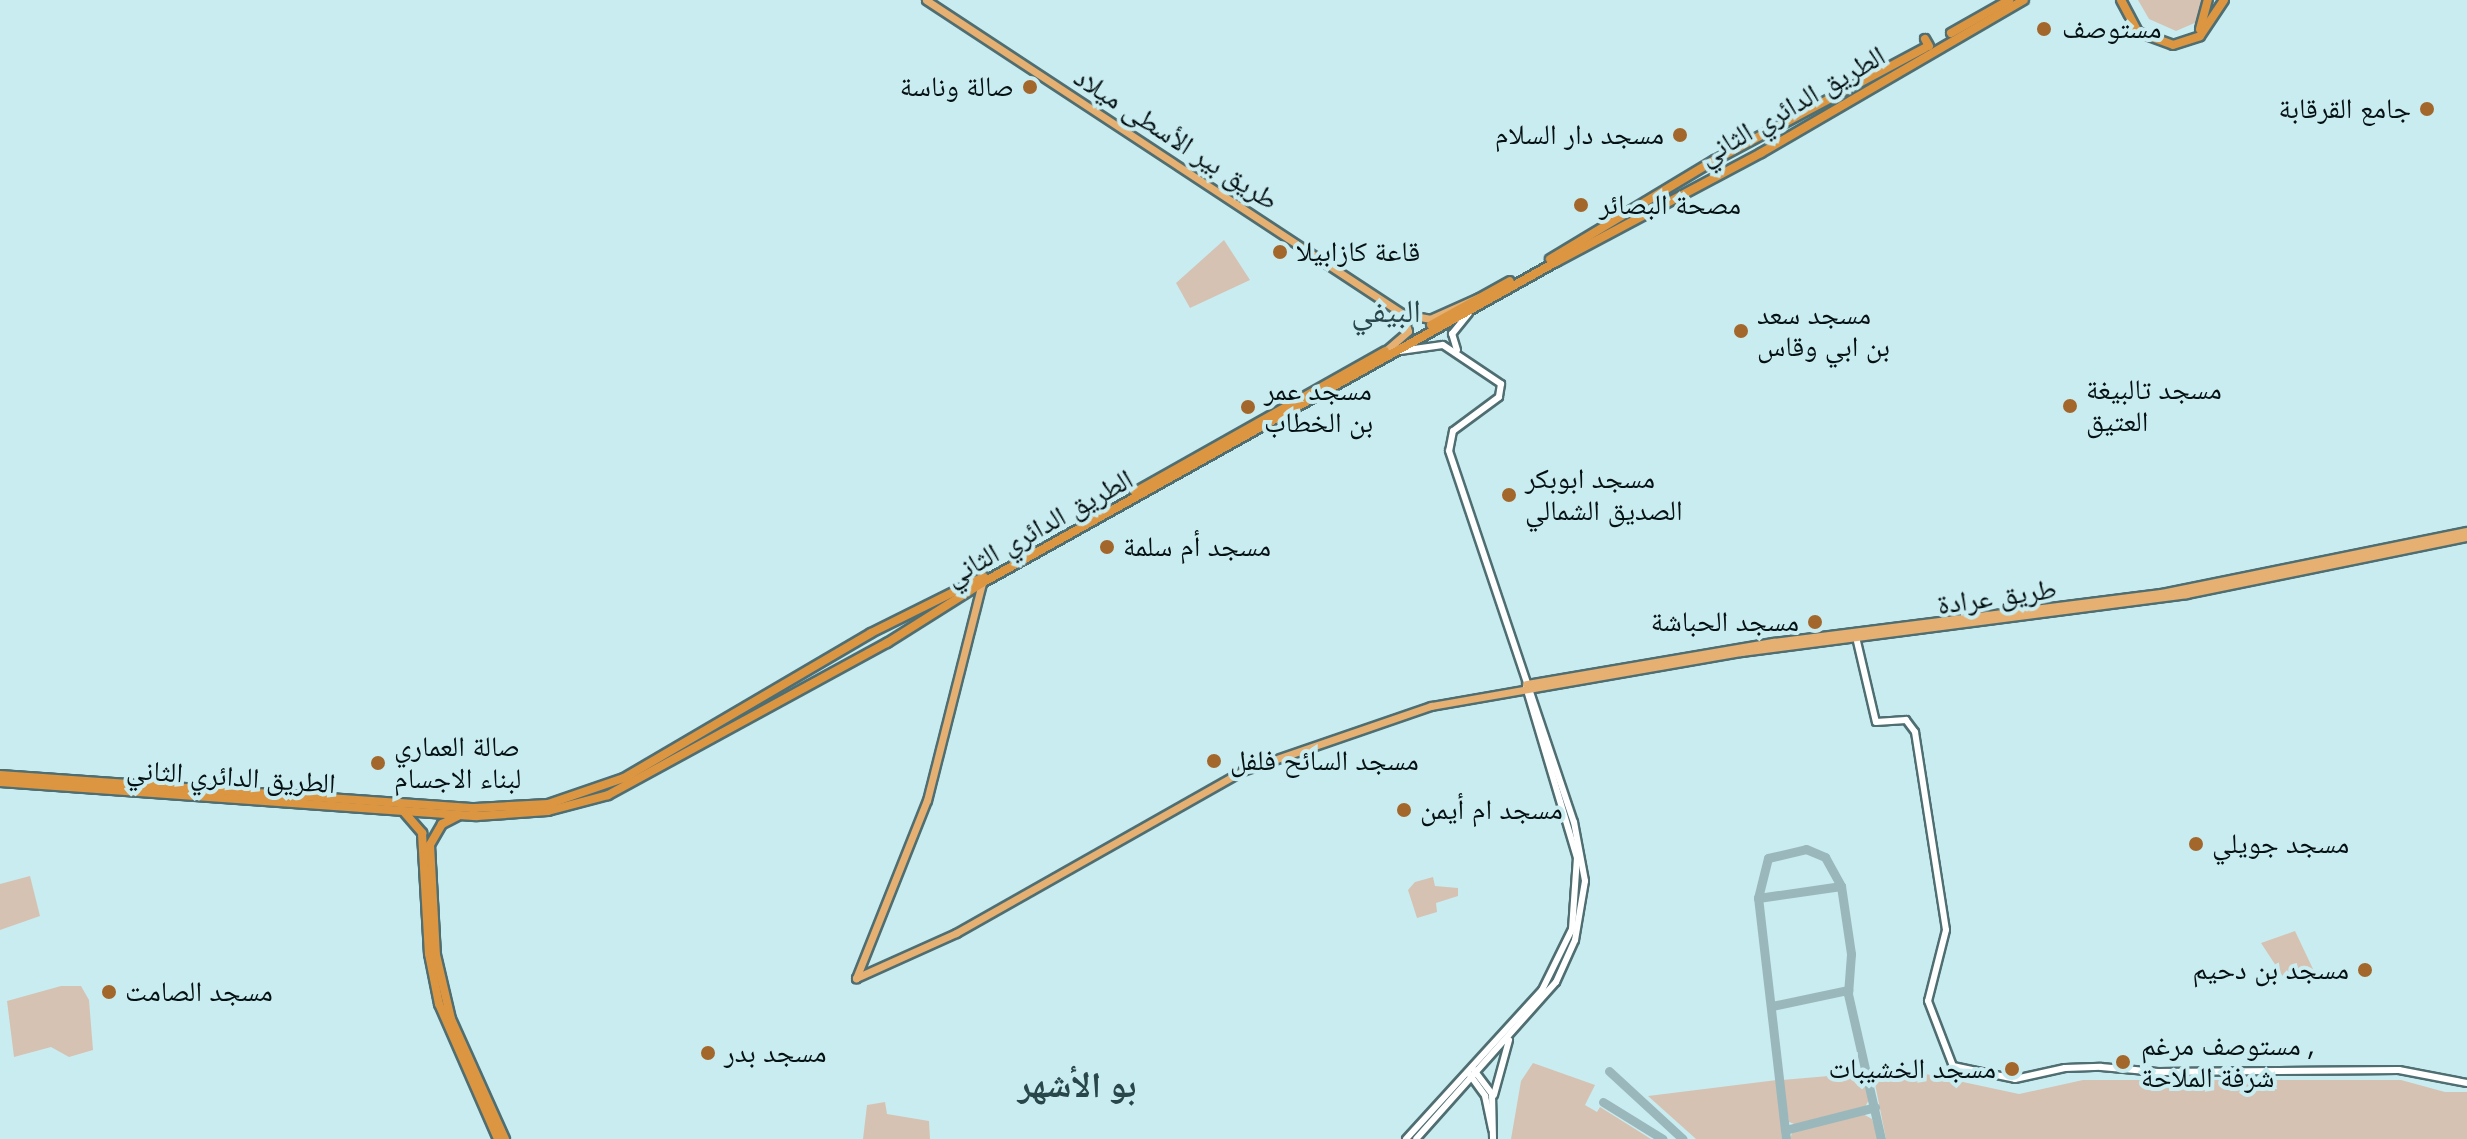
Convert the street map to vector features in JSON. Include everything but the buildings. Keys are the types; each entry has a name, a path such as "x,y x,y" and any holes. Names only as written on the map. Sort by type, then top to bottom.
{"highway":[{"name":"الطريق الدائري الثاني","path":"126,789 475,808 548,804 613,783 791,683 871,633 941,599 1383,353 1927,42 2009,0"},
{"name":"الطريق الدائري الثاني","path":"0,775 126,789 467,815 526,814 608,795 2024,0"},
{"path":"2123,0 2142,30 2174,41 2200,29 2208,0"},
{"path":"2123,0 2138,32 2173,45 2203,33 2224,0"},
{"path":"1819,104 1765,142 1823,115"},
{"path":"1583,247 1737,156 1692,176"},
{"path":"925,619 890,632 941,599"},
{"path":"791,683 864,645 826,675"},
{"name":"الطريق الدائري الثاني","path":"0,782 106,787"},
{"path":"398,810 420,829 445,1001 505,1139"},
{"path":"467,815 454,816 436,832 427,863 429,954 439,1004 498,1139"}],"main road":[{"name":"طريق بير الأسطى ميلاد","path":"926,0 1403,314"},
{"path":"1383,353 1408,331 1403,314 1430,319 1485,295"},
{"path":"1457,350 1452,334 1473,309"},
{"path":"1393,353 1431,344 1457,350 1499,379 1502,389 1499,397 1453,431 1448,448 1526,684 1574,841 1579,874 1576,915 1550,979 1416,1139"},
{"name":"طريق عرادة","path":"982,583 927,800 856,978 950,936 1256,765 1431,706 1528,693 1632,669 1810,641 2186,594 2467,534"},
{"path":"1810,641 1945,623"},
{"path":"1856,637 1876,722 1906,720 1915,732 1945,920 1928,1004 1953,1066 2015,1079 2065,1068 2101,1067 2158,1072 2399,1070 2467,1083"},
{"path":"1526,684 1632,669"},
{"path":"1406,1139 1512,1033 1567,962 1585,888 1579,841 1534,713"},
{"path":"1492,1135 1497,1071 1512,1033"},
{"path":"1472,1072 1493,1102"},
{"path":"1472,1072 1485,1096 1492,1135"}],"shaded area":[{"path":"2138,0 2203,0 2197,22 2176,31 2149,19"},
{"path":"1224,240 1250,280 1190,308 1176,283"},
{"path":"30,876 40,916 0,930 0,884"},
{"path":"1433,877 1435,886 1458,888 1458,896 1436,903 1437,912 1417,918 1408,890 1415,882"},
{"path":"2295,931 2313,969 2286,981 2261,943"},
{"path":"61,986 81,986 89,1000 93,1050 69,1057 51,1047 14,1057 7,1001"},
{"path":"1533,1063 1595,1085 1585,1105 1597,1112 1600,1107 1651,1139 1511,1139 1521,1081"},
{"path":"1864,1073 1870,1098 1865,1107 1797,1125 1789,1122 1782,1080"},
{"path":"1921,1073 2019,1094 2083,1080 2401,1080 2445,1092 2467,1092 2467,1139 1886,1139 1873,1074"},
{"path":"1777,1080 1782,1139 1696,1139 1648,1096"},
{"path":"885,1102 887,1114 929,1121 930,1139 863,1139 867,1105"},
{"path":"1863,1114 1872,1119 1879,1139 1790,1139 1792,1133"}],"taxiway":[{"path":"1786,1139 1758,898 1768,858 1806,849 1825,857 1841,886 1851,954 1848,994 1881,1139"},
{"path":"1758,898 1841,886"},
{"path":"1772,1006 1848,990"},
{"path":"1609,1071 1683,1139"},
{"path":"1603,1102 1663,1139"},
{"path":"1785,1130 1875,1107"}],"place":[{"name":"مستوصف","path":"2044,29"},
{"name":"صالة وناسة","path":"1030,87"},
{"name":"جامع القرقابة","path":"2427,109"},
{"name":"مسجد دار السلام","path":"1680,135"},
{"name":"مصحة البصائر","path":"1581,205"},
{"name":"قاعة كازابيلا","path":"1280,252"},
{"name":"مسجد سعد بن ابي وقاس","path":"1741,331"},
{"name":"مسجد تالبيغة العتيق","path":"2070,406"},
{"name":"مسجد عمر بن الخطاب","path":"1248,407"},
{"name":"مسجد ابوبكر الصديق الشمالي","path":"1509,495"},
{"name":"مسجد أم سلمة","path":"1107,547"},
{"name":"مسجد الحباشة","path":"1815,622"},
{"name":"مسجد السائح فلفل","path":"1214,761"},
{"name":"صالة العماري لبناء الاجسام","path":"378,763"},
{"name":"مسجد ام أيمن","path":"1404,810"},
{"name":"مسجد جويلي","path":"2196,844"},
{"name":"مسجد بن دحيم","path":"2365,970"},
{"name":"مسجد الصامت","path":"109,992"},
{"name":"مسجد بدر","path":"708,1053"},
{"name":"مستوصف مرغم , شرفة الملاحة","path":"2123,1062"},
{"name":"مسجد الخشيبات","path":"2012,1069"}],"district":[{"name":"البيفي","path":"1386,311"},
{"name":"بو الأشهر","path":"1077,1085"}]}
